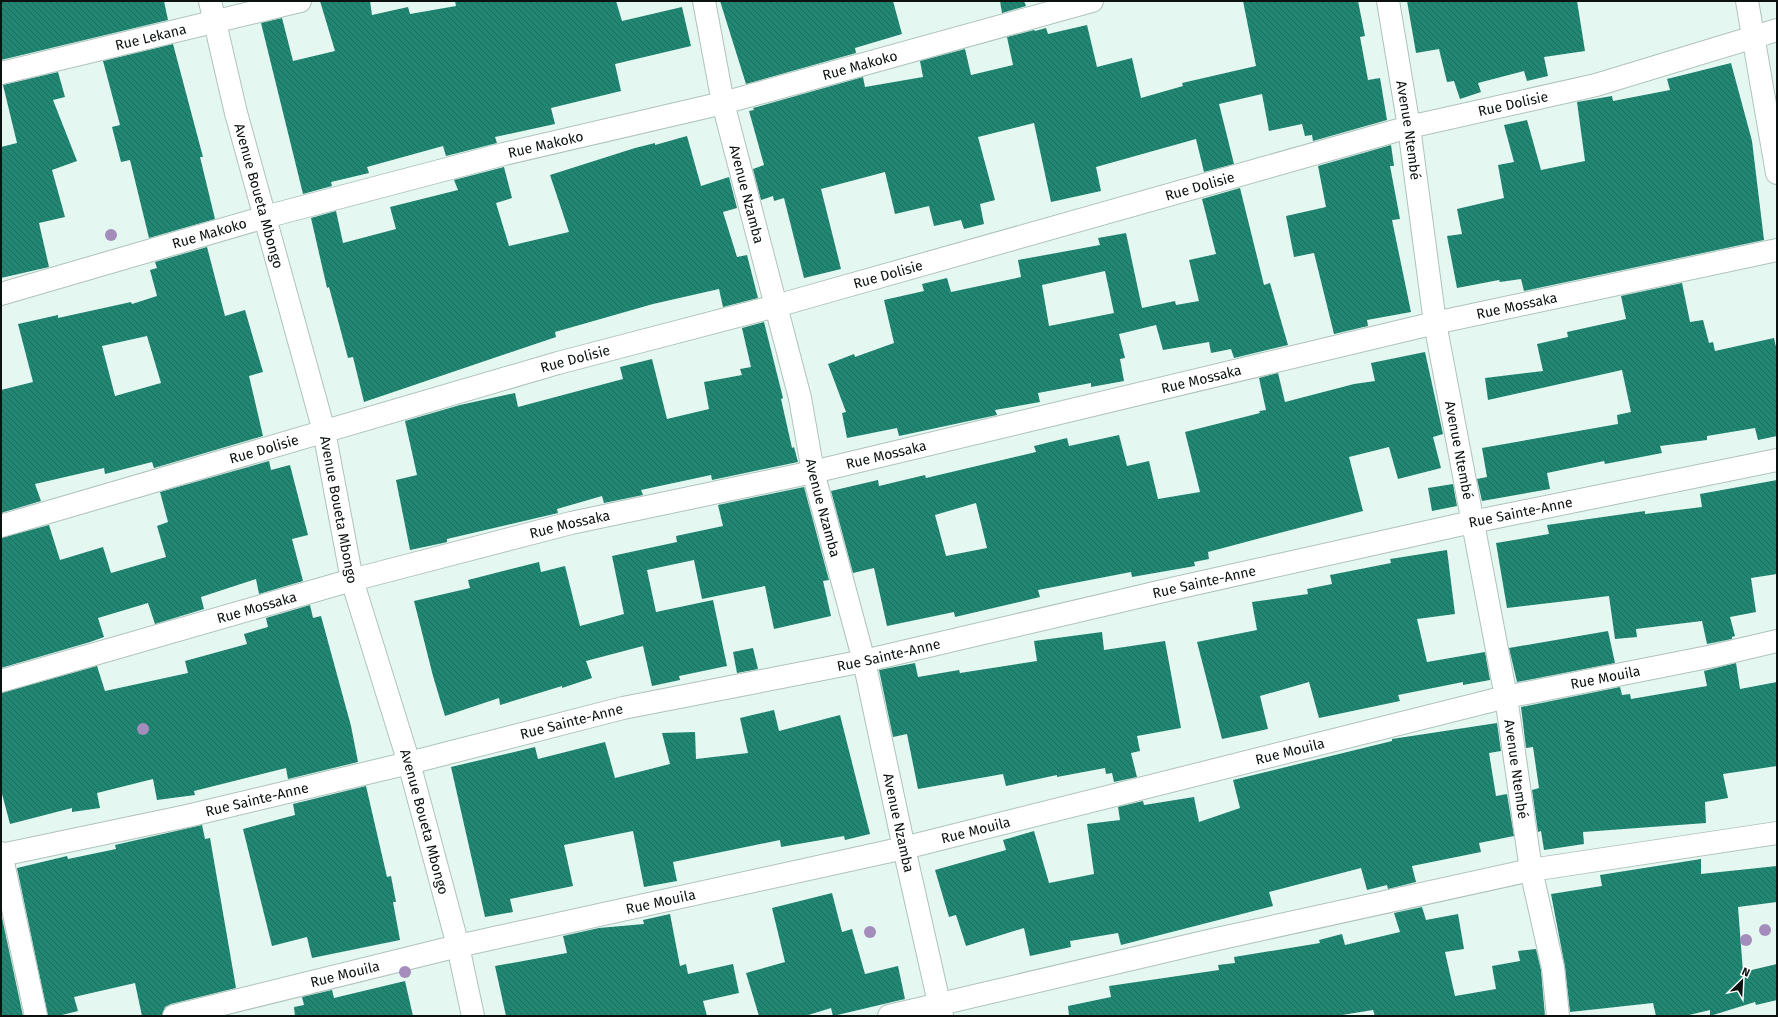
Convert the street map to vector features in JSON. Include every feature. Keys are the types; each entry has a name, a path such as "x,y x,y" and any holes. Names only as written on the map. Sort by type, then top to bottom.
{"street":[{"name":"Rue Lekana","path":"1,73 212,11 300,1"},
{"name":"Avenue Nzamba","path":"704,1 723,103 800,398 813,472 864,661 904,848 941,1010"},
{"name":"Rue Makoko","path":"1,294 264,217 504,154 723,103 1092,1"},
{"name":"Avenue Ntembé","path":"1388,1 1409,127 1435,323 1506,697 1531,870 1553,968 1558,1016"},
{"path":"1747,1 1777,173"},
{"name":"Avenue Boueta Mbongo","path":"212,11 236,113 324,431 352,580 409,763 458,946 473,1016"},
{"name":"Rue Dolisie","path":"1,526 558,363 776,306 1409,127 1596,84 1777,30"},
{"name":"Rue Mossaka","path":"1,681 352,580 571,523 813,472 1435,323 1777,250"},
{"name":"Rue Sainte-Anne","path":"1,854 187,816 409,763 623,708 864,661 1176,588 1472,522 1777,460"},
{"name":"Rue Mouila","path":"174,1016 458,946 904,848 1506,697 1713,656 1777,641"},
{"path":"889,1016 941,1010 1217,939 1531,870 1777,833"},
{"path":"1,854 36,1016"}],"building":[{"path":"1,1 164,1 168,20 1,60"},
{"path":"320,1 370,1 372,15 408,7 410,14 456,6 455,1 616,1 622,21 682,7 691,46 615,64 621,91 551,108 555,124 495,137 497,143 446,156 443,146 367,167 369,173 331,182 332,186 303,194 261,23 282,18 293,61 335,51"},
{"path":"720,1 893,1 902,34 855,48 856,53 746,84"},
{"path":"1000,1 1024,1 1026,6 1002,13"},
{"path":"1243,1 1358,1 1365,36 1360,37 1368,80 1380,78 1387,120 1313,141 1312,135 1305,136 1302,124 1269,131 1262,94 1219,104 1234,164 1204,172 1196,139 1096,167 1101,191 1051,202 1034,123 978,137 995,200 980,204 984,224 964,229 961,220 934,226 929,206 895,214 885,172 821,189 841,269 804,278 784,198 774,201 773,196 761,200 753,169 764,165 749,111 754,110 753,108 863,77 865,87 923,77 920,61 965,49 971,75 1013,65 1007,37 1046,28 1048,34 1087,25 1097,67 1132,58 1141,98 1183,86 1182,83 1256,66"},
{"path":"1407,1 1577,1 1585,51 1544,57 1548,76 1527,81 1524,71 1478,83 1481,92 1460,99 1454,81 1447,82 1439,49 1416,53"},
{"path":"173,44 203,157 200,157 215,219 149,238 130,160 121,162 112,127 120,125 103,61"},
{"path":"1731,63 1752,141 1764,240 1524,291 1521,279 1500,282 1499,280 1457,288 1447,236 1462,234 1457,209 1504,198 1498,165 1514,162 1504,125 1527,120 1541,170 1585,161 1577,102 1612,96 1613,101 1670,90 1667,79"},
{"path":"58,72 65,97 53,100 77,161 52,170 65,217 39,223 49,267 1,278 1,147 17,143 3,85"},
{"path":"687,136 701,186 729,177 737,208 723,212 737,257 747,255 758,298 723,307 719,289 653,304 555,332 556,337 364,402 353,357 348,358 329,287 327,288 311,218 336,211 343,243 396,229 390,207 458,190 454,180 504,167 512,198 496,203 509,246 569,232 550,175 635,148 655,143 655,145"},
{"path":"1391,145 1394,166 1390,166 1400,219 1392,220 1411,312 1367,320 1368,326 1334,334 1314,253 1294,257 1286,216 1326,207 1318,166"},
{"path":"1240,188 1264,285 1270,283 1288,345 1234,358 1231,349 1211,353 1209,342 1163,350 1156,325 1119,334 1125,358 1120,359 1124,381 1091,387 1091,383 1038,393 1040,402 995,410 997,415 899,436 897,428 847,438 842,413 846,412 828,364 854,354 855,357 894,343 884,300 924,291 922,284 947,278 951,292 1021,277 1018,260 1100,245 1098,238 1126,233 1142,308 1175,301 1176,305 1199,301 1189,260 1216,254 1202,199","holes":["1105,271 1114,313 1049,326 1042,285"]},
{"path":"207,247 225,316 245,310 263,372 249,376 263,436 154,468 152,462 105,474 104,468 35,484 41,501 1,513 1,390 33,382 18,324 58,315 58,318 131,302 132,304 157,296 150,270 157,268 155,262","holes":["147,336 161,383 115,396 102,346"]},
{"path":"1682,283 1690,322 1703,320 1709,343 1713,342 1715,351 1774,338 1777,351 1777,436 1758,440 1755,428 1707,436 1707,440 1660,446 1662,453 1605,464 1604,461 1547,473 1550,489 1482,501 1477,479 1487,477 1482,448 1618,424 1617,415 1631,412 1622,370 1488,400 1485,378 1543,371 1537,344 1568,337 1567,332 1626,319 1621,296"},
{"path":"764,322 783,398 781,399 792,448 794,447 798,462 712,480 711,475 641,490 643,495 604,503 602,496 557,509 558,513 447,539 447,542 410,550 396,480 417,475 405,421 460,405 515,393 518,407 623,379 620,367 652,359 667,419 709,409 704,382 742,375 740,369 751,367 742,328"},
{"path":"1425,352 1443,434 1433,437 1441,468 1398,479 1389,447 1349,457 1363,511 1208,552 1209,559 1194,562 1195,566 1132,577 1131,572 1038,590 1040,597 955,617 954,612 887,626 874,568 853,573 831,491 878,480 879,486 925,475 926,478 1036,452 1034,446 1067,438 1069,446 1119,435 1127,466 1149,461 1158,499 1200,492 1185,432 1260,413 1259,411 1266,410 1259,378 1278,373 1285,402 1354,384 1375,381 1371,363","holes":["976,503 987,548 946,556 935,515"]},
{"path":"269,461 271,470 290,465 308,535 292,539 303,581 259,594 256,579 201,597 204,609 155,624 148,603 98,618 104,637 1,668 1,538 49,525 60,560 103,547 111,573 166,557 157,526 168,522 160,492"},
{"path":"1777,480 1777,574 1751,578 1756,612 1730,617 1735,636 1732,637 1732,639 1707,644 1702,621 1636,629 1637,637 1615,639 1609,596 1507,608 1496,543 1549,534 1547,525 1645,511 1645,514 1702,507 1700,494"},
{"path":"1453,484 1457,506 1432,511 1428,488"},
{"path":"804,487 829,580 823,581 831,616 774,629 765,586 702,599 694,560 647,570 656,612 713,600 727,666 679,676 680,680 652,686 643,646 586,661 592,678 500,705 499,698 445,716 414,601 470,588 468,580 539,562 541,572 565,566 580,626 624,614 612,556 677,542 676,536 723,526 718,505"},
{"path":"1447,550 1455,614 1417,619 1427,662 1485,652 1490,680 1463,685 1463,682 1398,695 1400,701 1319,718 1309,682 1260,696 1268,729 1222,739 1197,642 1257,630 1252,602 1308,594 1307,589 1332,584 1330,575 1391,563 1390,559"},
{"path":"310,605 313,618 321,616 351,726 358,762 288,779 286,768 194,791 195,795 157,800 153,779 97,793 100,808 72,812 72,808 10,824 1,790 1,693 97,666 105,691 188,673 185,661 247,644 244,634 268,627 266,618"},
{"path":"1608,631 1615,663 1517,682 1509,648"},
{"path":"1102,632 1104,650 1165,641 1181,728 1137,736 1140,751 1131,753 1137,777 1114,782 1112,773 1106,774 1105,768 1057,777 1057,775 1006,786 1003,774 918,789 907,734 893,737 879,670 915,663 918,677 959,670 960,673 1037,661 1034,641"},
{"path":"753,648 758,669 737,673 733,652"},
{"path":"1736,663 1740,689 1777,682 1777,766 1723,774 1728,798 1705,802 1706,823 1583,832 1584,844 1544,850 1541,831 1538,832 1532,790 1539,788 1533,747 1526,748 1521,707 1620,687 1622,695 1630,694 1631,699 1707,686 1704,671"},
{"path":"774,710 779,731 840,715 870,834 845,840 844,836 781,847 780,840 673,862 677,881 644,887 633,831 564,845 573,886 510,899 513,912 485,917 451,767 535,747 538,759 605,742 615,778 670,764 662,733 695,732 696,759 748,753 740,718"},
{"path":"1497,723 1501,751 1489,753 1496,796 1507,794 1514,836 1479,843 1481,852 1412,866 1416,882 1388,889 1387,885 1367,890 1361,868 1269,892 1273,906 1121,945 1118,933 1070,941 1071,947 1030,956 1024,928 966,946 956,915 949,917 935,870 1006,850 1003,840 1034,831 1049,883 1094,874 1087,824 1120,820 1118,807 1143,801 1144,805 1194,797 1199,822 1240,808 1233,780 1392,741 1392,739"},
{"path":"366,786 387,877 391,876 396,902 393,902 400,940 312,958 307,937 272,946 243,829 295,815 293,804"},
{"path":"202,825 205,839 210,838 236,988 171,1004 165,1007 162,1016 142,1016 135,983 74,997 78,1011 58,1016 48,1016 17,868 67,856 68,859 116,849 115,845"},
{"path":"1701,859 1701,874 1777,866 1777,902 1738,907 1743,972 1777,964 1777,1000 1756,1005 1755,1002 1710,1016 1710,1010 1685,1016 1656,1016 1653,1003 1570,1012 1565,967 1551,894 1602,886 1600,875"},
{"path":"832,893 842,932 852,929 865,974 898,966 905,999 833,1016 831,1008 805,1016 759,1016 746,973 785,962 772,908"},
{"path":"1422,907 1426,920 1458,914 1464,949 1445,952 1455,996 1496,989 1492,966 1520,961 1518,951 1536,949 1541,970 1545,1016 1375,1016 1373,1010 1336,1016 1069,1016 1068,1006 1111,997 1109,986 1219,970 1218,965 1235,963 1234,957 1320,943 1319,940 1342,934 1345,945 1400,932 1394,913"},
{"path":"1,913 23,1016 1,1016"},
{"path":"670,914 680,966 686,964 688,974 733,964 739,993 703,1001 707,1016 506,1016 495,966 567,953 563,936 599,928 644,924 643,920"},
{"path":"405,981 413,1016 295,1016 294,1007 304,1005 302,997 332,990 334,998"}]}
